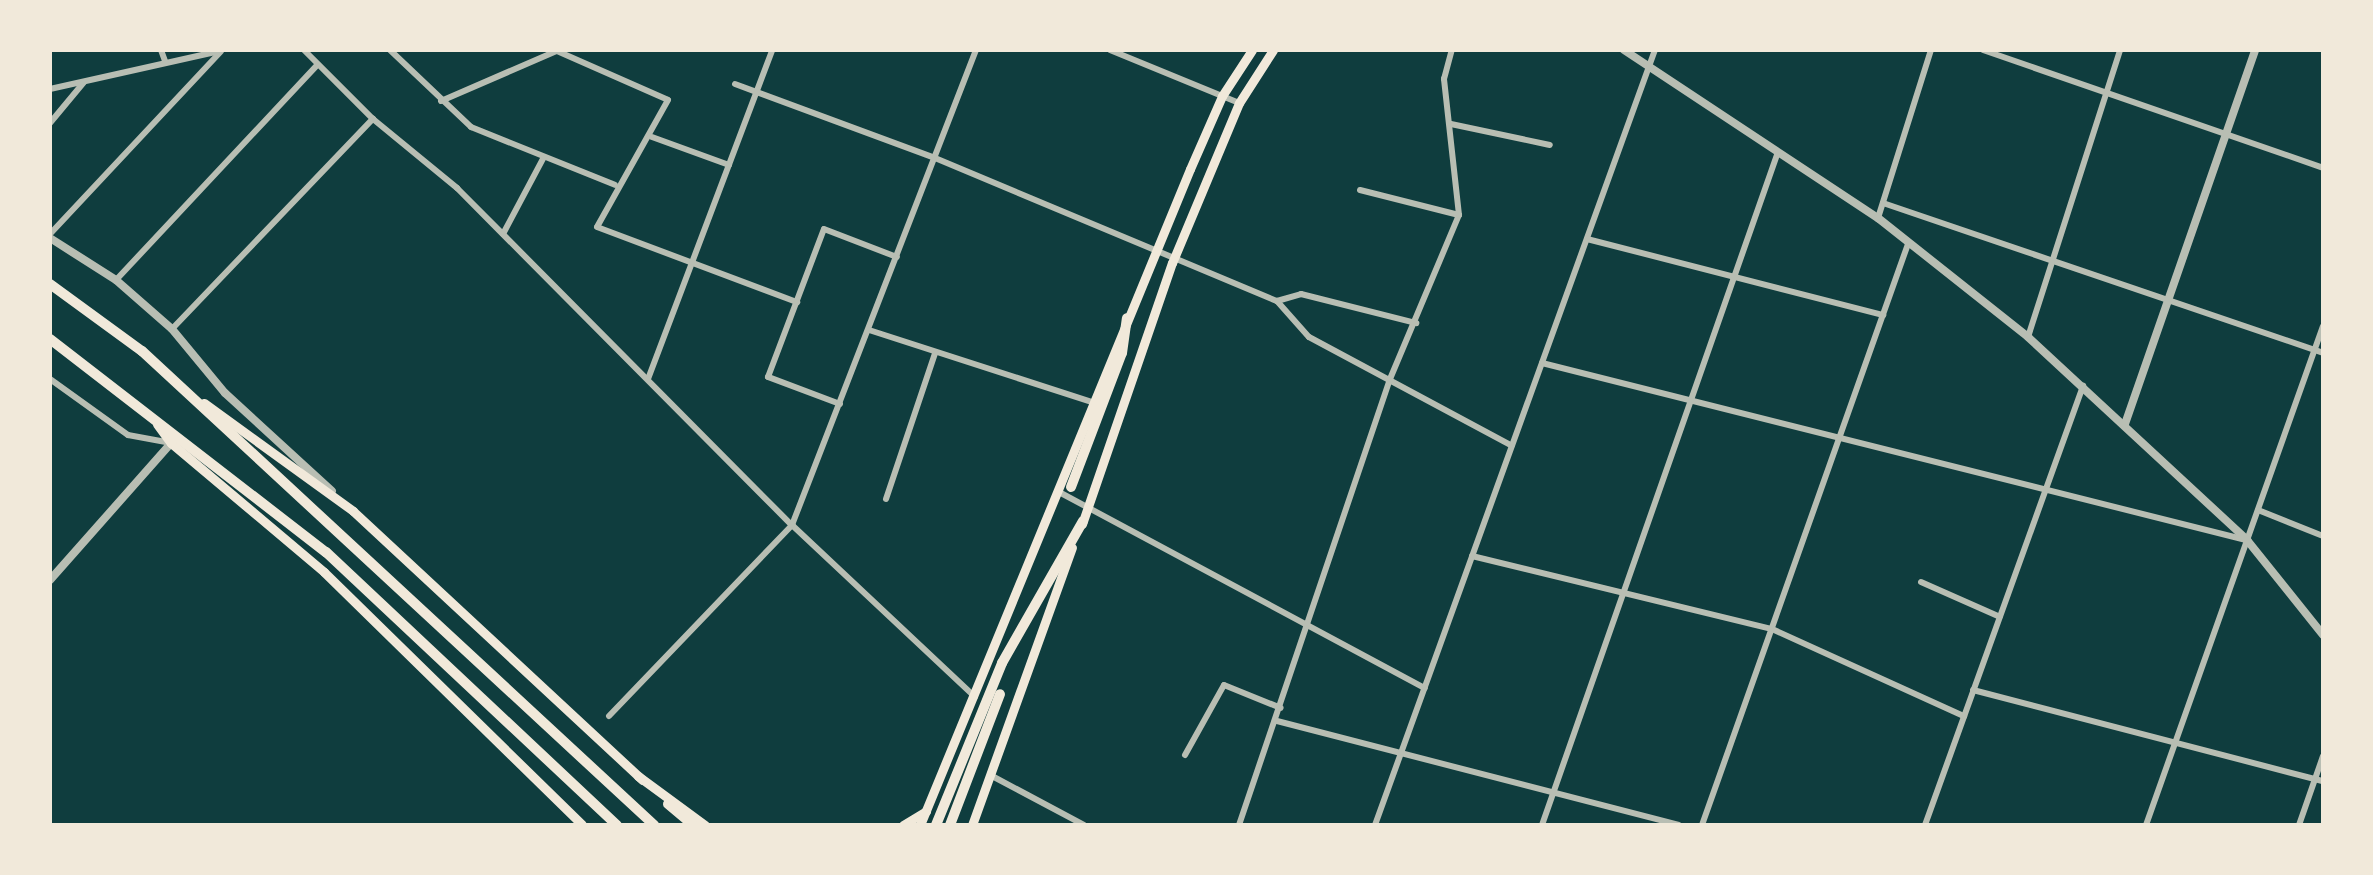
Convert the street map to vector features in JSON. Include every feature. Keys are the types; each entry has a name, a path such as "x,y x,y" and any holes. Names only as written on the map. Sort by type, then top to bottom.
{"highway":[{"path":"50,284 185,389 654,825"},
{"path":"1065,490 1122,353 1127,318"},
{"path":"51,340 326,552 616,825"},
{"path":"936,825 1002,662 1083,520"},
{"path":"950,825 1000,694"},
{"path":"668,804 692,825"}],"main road":[{"path":"920,825 1065,490 1156,248 1222,96 1252,50"},
{"path":"972,825 1091,503 1172,263 1240,104 1273,50"},
{"path":"185,389 354,511 668,804"},
{"path":"146,410 171,444 324,572 582,825"},
{"path":"638,776 706,825"},
{"path":"903,825 928,809"}],"street":[{"path":"162,50 165,61"},
{"path":"50,89 223,50"},
{"path":"223,50 50,236 116,280 172,329 224,393 354,511"},
{"path":"304,50 373,119 503,234 792,525 976,698"},
{"path":"390,50 472,127 616,185"},
{"path":"441,101 558,50 668,100 652,136 616,185 597,227 796,302"},
{"path":"648,379 772,50"},
{"path":"609,716 792,525 976,50"},
{"path":"1110,50 1240,104"},
{"path":"1238,825 1310,626 1390,379 1459,215 1444,80 1452,50"},
{"path":"1624,50 1878,218 2028,338 2247,540 2323,635"},
{"path":"1375,825 1656,50"},
{"path":"1878,218 1931,50"},
{"path":"1984,50 2323,168"},
{"path":"2028,338 2120,50"},
{"path":"2125,424 2255,50"},
{"path":"116,280 317,65"},
{"path":"50,124 84,82"},
{"path":"735,84 935,158 1156,248 1172,263 1277,302 1310,337 1512,446"},
{"path":"172,329 373,119"},
{"path":"1451,124 1550,145"},
{"path":"652,136 728,166"},
{"path":"1542,825 1778,151"},
{"path":"503,234 544,157"},
{"path":"1360,190 1459,215"},
{"path":"1883,203 2319,351"},
{"path":"840,404 768,376 824,229 897,257"},
{"path":"1587,238 1883,315"},
{"path":"1702,825 1908,244"},
{"path":"1277,302 1301,294 1416,323"},
{"path":"2146,825 2319,351 2323,326"},
{"path":"869,330 1095,403"},
{"path":"886,499 935,353"},
{"path":"1542,363 2247,540"},
{"path":"50,379 128,435 171,444 50,580"},
{"path":"1925,825 2082,386"},
{"path":"1065,490 1425,688"},
{"path":"2258,510 2323,536"},
{"path":"1472,556 1772,629 1964,716"},
{"path":"1920,582 2000,617"},
{"path":"1185,754 1224,685 1281,708"},
{"path":"1973,690 2319,780"},
{"path":"1277,721 1679,825"},
{"path":"2299,825 2319,780 2323,756"},
{"path":"992,776 1084,825"}]}
